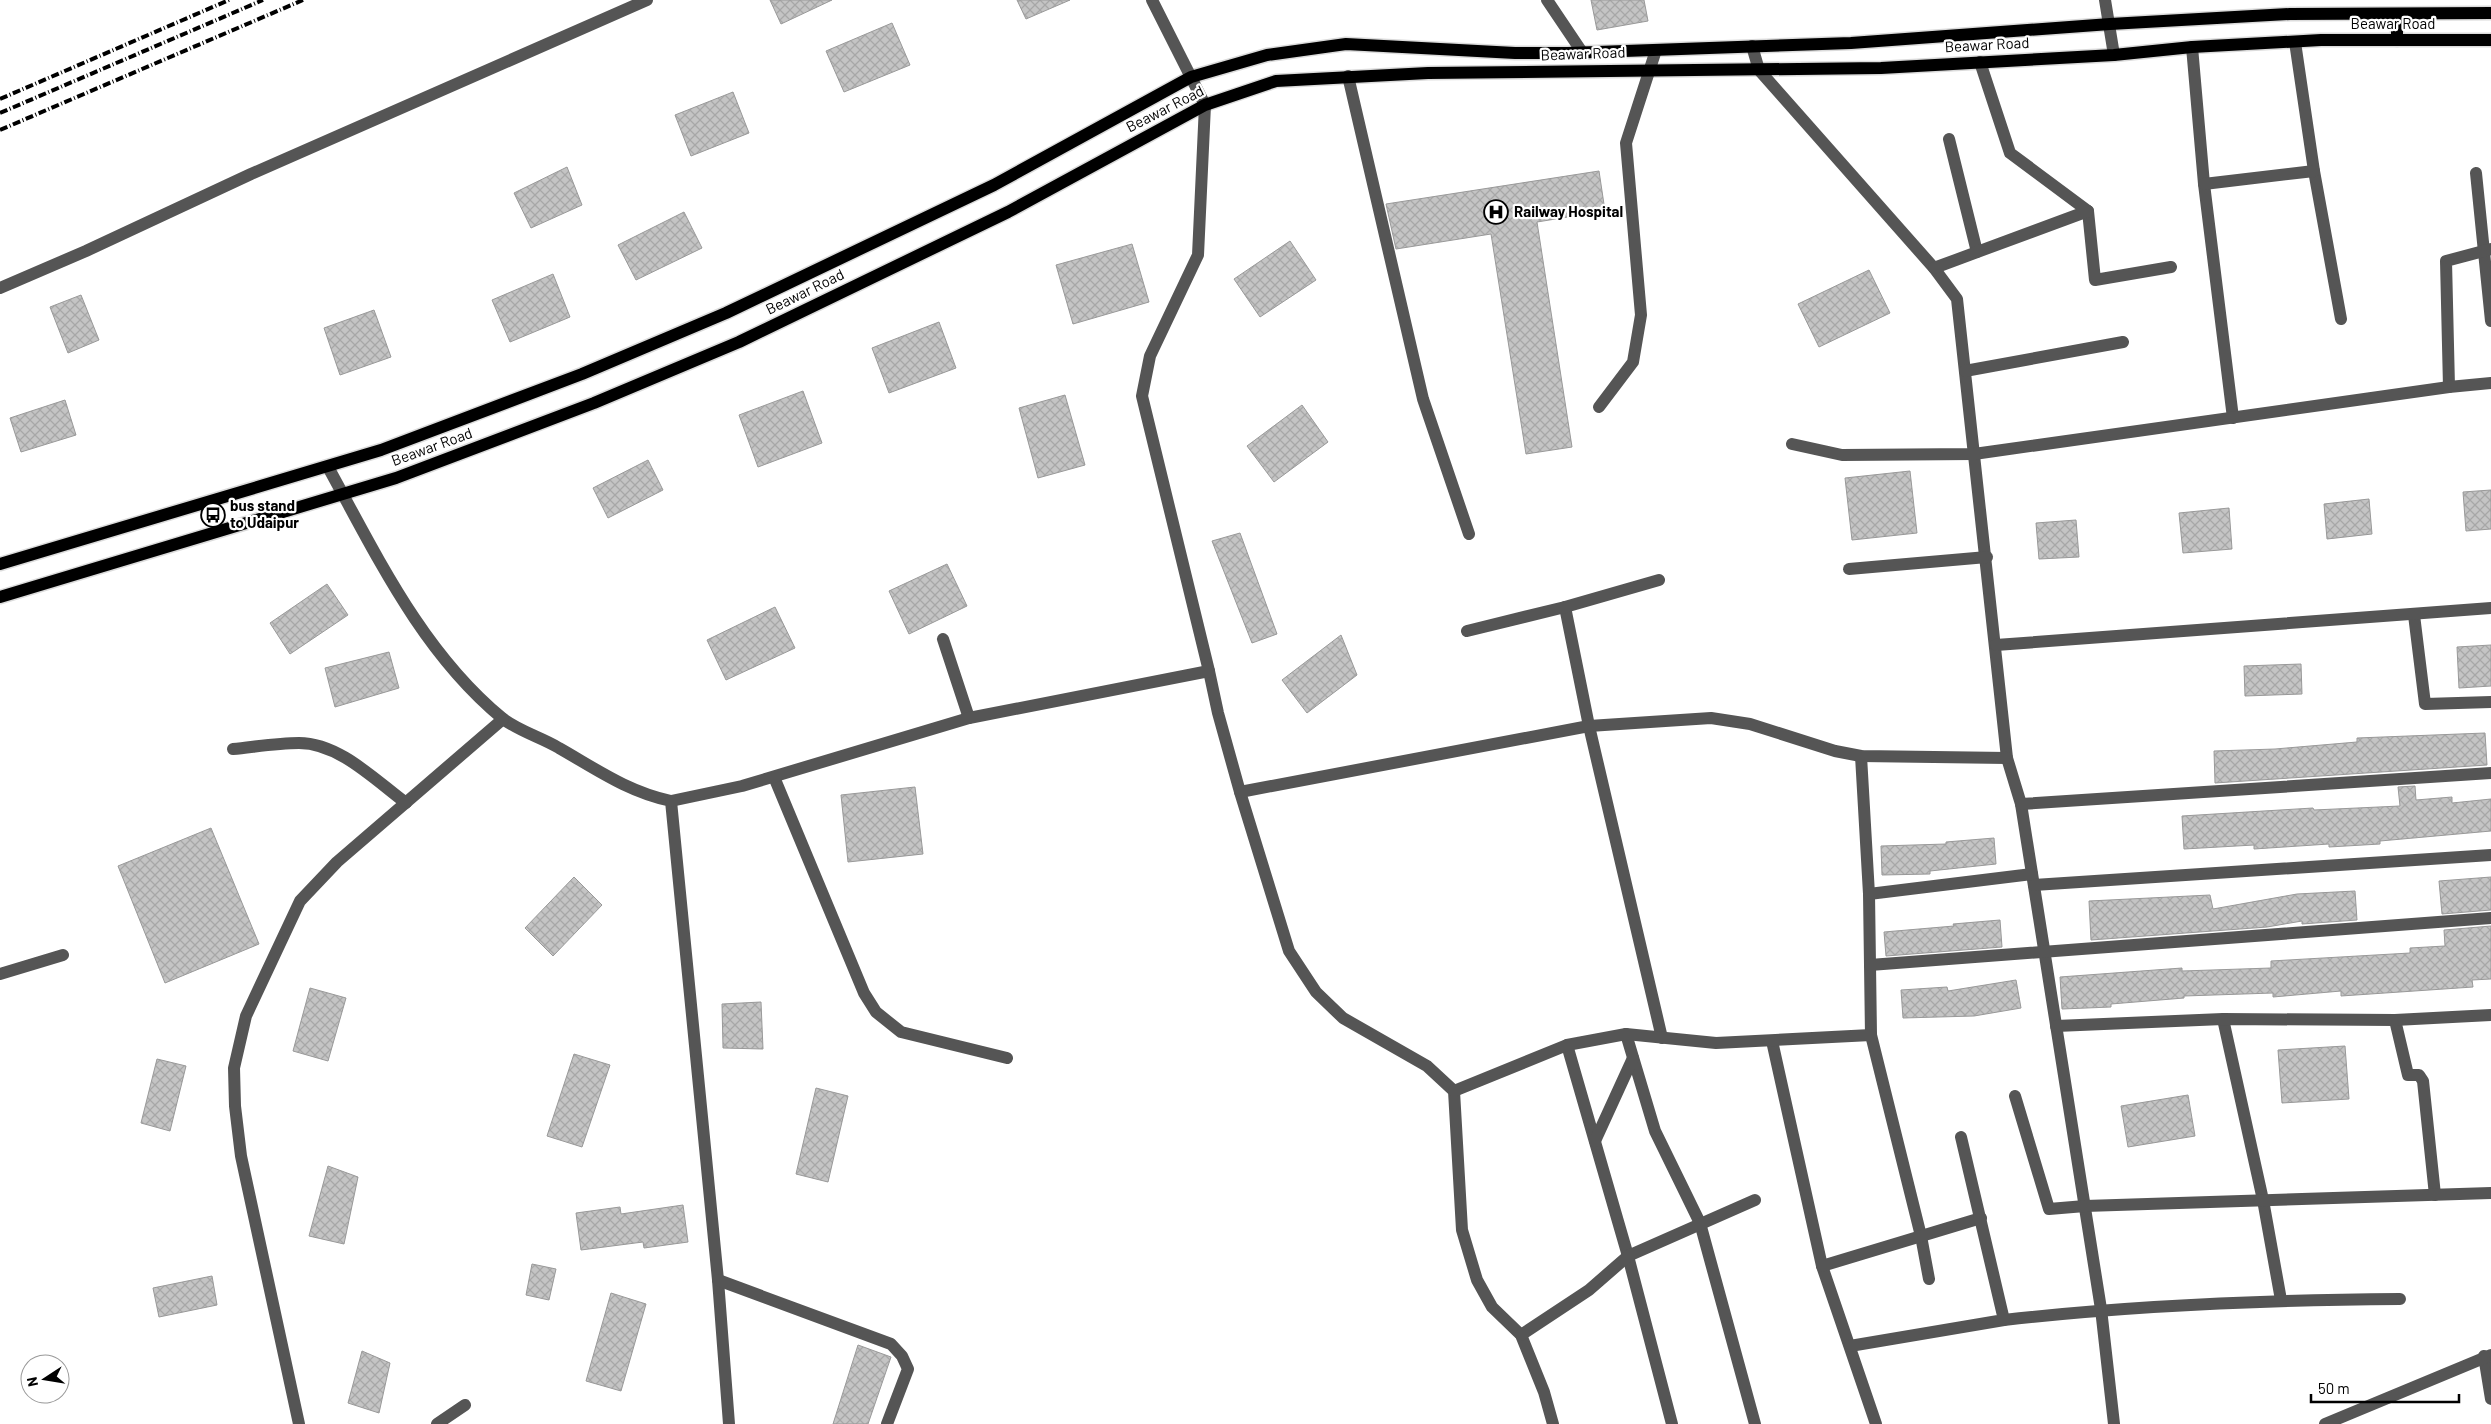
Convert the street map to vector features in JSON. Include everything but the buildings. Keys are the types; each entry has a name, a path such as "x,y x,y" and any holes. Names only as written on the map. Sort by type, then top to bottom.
{"main road":[{"name":"Beawar Road","path":"0,564 381,450 582,374 726,314 994,185 1191,77 1267,55 1346,44 1514,53 1656,50 1894,41 2110,24 2290,14 2491,13"},
{"path":"2396,40 2397,14"},
{"name":"Beawar Road","path":"0,597 372,486 594,403 739,342 1008,212 1205,105 1276,81 1348,76 1585,70 1759,70 1889,67 2114,55 2295,42 2491,40"}],"street":[{"path":"0,288 115,238 251,174 647,0"},
{"path":"1152,0 1205,105 1198,255 1150,356 1142,396 1218,713 1240,792 1290,951 1316,992 1343,1018 1427,1066 1454,1091 1462,1230 1477,1280 1492,1307 1521,1335 1544,1392 1553,1424"},
{"path":"1547,0 1582,52"},
{"path":"2105,0 2114,55"},
{"path":"2295,42 2314,171 2340,319"},
{"path":"1752,46 1759,70 1934,268 1958,299 2007,758 2021,804 2101,1309 2114,1424"},
{"path":"2192,48 2204,184 2233,418"},
{"path":"1599,408 1633,362 1641,315 1626,143 1630,127 1642,100 1656,50"},
{"path":"1980,62 2010,154 2088,211 2095,280 2171,267"},
{"path":"1348,76 1423,399 1469,534"},
{"path":"1949,139 1977,252"},
{"path":"2204,184 2314,171"},
{"path":"2476,173 2487,250 2491,321"},
{"path":"1934,268 2088,211"},
{"path":"2449,387 2446,261 2487,250"},
{"path":"1965,371 2123,342"},
{"path":"1792,444 1842,455 1974,454 2449,387 2491,383"},
{"path":"328,467 391,581 426,637 455,671 503,719 557,746 612,780 646,796 671,801 742,786 969,718 1209,671"},
{"path":"1849,569 1987,557"},
{"path":"1467,631 1564,607 1659,580"},
{"path":"1564,607 1589,726 1662,1038"},
{"path":"1996,645 2491,608"},
{"path":"2414,615 2424,704 2491,702"},
{"path":"943,639 969,718"},
{"path":"1240,792 1589,726 1711,718 1750,724 1835,751 1861,756 2007,758"},
{"path":"299,1424 241,1156 235,1106 234,1068 246,1016 300,901 337,862 503,719"},
{"path":"233,749 300,743 322,747 347,759 406,803"},
{"path":"1861,756 1869,894 1871,1035 1922,1236 1929,1279"},
{"path":"2021,804 2491,773"},
{"path":"769,778 864,993 876,1012 901,1032 1007,1058"},
{"path":"671,801 718,1280 729,1424"},
{"path":"1869,894 2033,880 2491,855"},
{"path":"1870,966 2491,918"},
{"path":"0,974 63,955"},
{"path":"2056,1026 2223,1019 2395,1020 2491,1015"},
{"path":"2223,1019 2263,1200 2281,1300"},
{"path":"2395,1020 2408,1075 2419,1075 2423,1082 2435,1195"},
{"path":"1454,1091 1568,1045 1626,1034 1716,1043 1871,1035"},
{"path":"1626,1034 1654,1131 1700,1223 1755,1424"},
{"path":"1772,1041 1822,1266 1876,1424"},
{"path":"1568,1045 1628,1256 1672,1424"},
{"path":"1595,1142 1633,1058"},
{"path":"2015,1096 2049,1209 2085,1206 2491,1193"},
{"path":"1962,1137 2004,1320"},
{"path":"1521,1335 1589,1290 1628,1256 1755,1200"},
{"path":"1822,1266 1981,1218"},
{"path":"718,1280 890,1344 902,1356 908,1369 887,1424"},
{"path":"1850,1346 2004,1320 2101,1309 2281,1300 2400,1299"},
{"path":"2325,1424 2488,1355 2491,1399"},
{"path":"437,1424 465,1405"}],"railway":[{"path":"0,99 229,0"},
{"path":"0,113 263,0"},
{"path":"0,130 303,0"}],"place":[{"name":"Railway Hospital","path":"1496,212"},
{"name":"bus stand to Udaipur","path":"213,515"}]}
